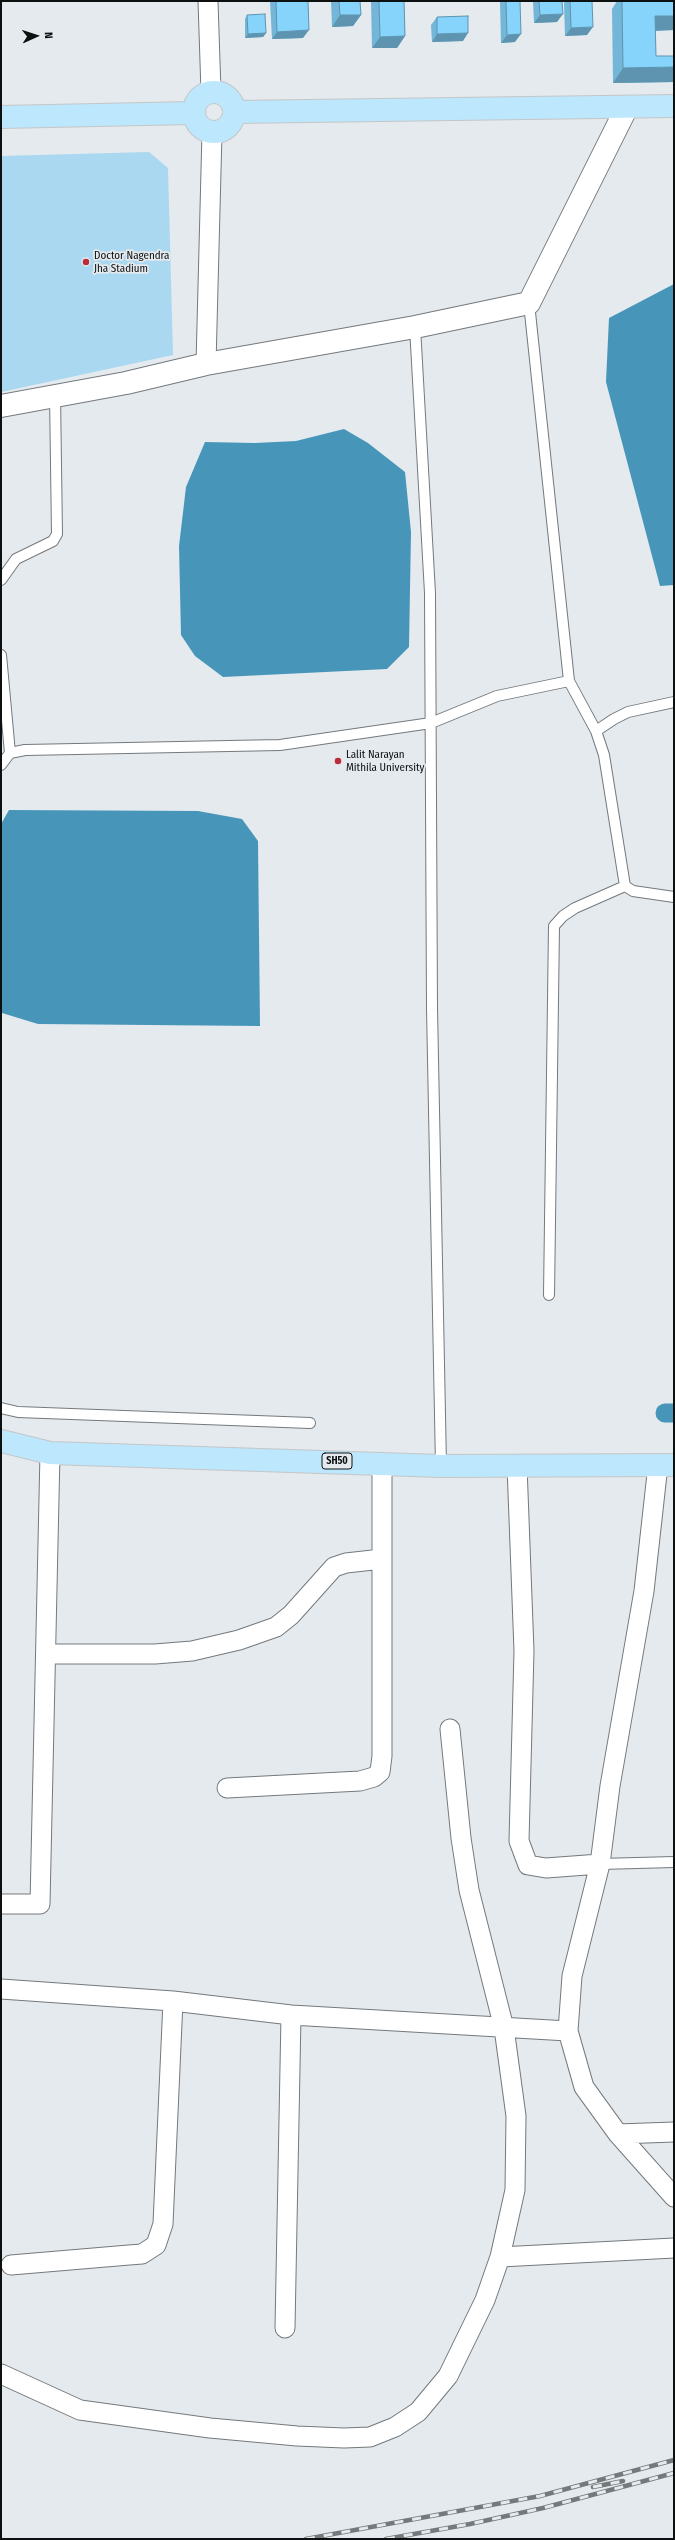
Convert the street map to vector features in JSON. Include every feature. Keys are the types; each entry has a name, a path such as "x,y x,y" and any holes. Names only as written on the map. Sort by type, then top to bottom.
{"main road":[{"path":"211,92 218,92 228,97 234,112 227,127 212,132 197,124 193,113 198,99 211,92"},
{"path":"234,112 674,106"},
{"path":"1,117 193,113"},
{"name":"SH50","path":"1,1441 50,1453 441,1466 666,1465"}],"street":[{"path":"208,1 211,92"},
{"path":"1,406 55,395 126,384 206,364 415,327 529,302 627,107"},
{"path":"206,364 212,132"},
{"path":"1,1904 40,1904 50,1453"},
{"path":"227,1788 360,1780 374,1777 380,1772 382,1756 382,1463"},
{"path":"666,1465 610,1786 600,1864 572,1976 568,2031 584,2087 618,2134 674,2197"},
{"path":"517,1466 524,1651 519,1841 523,1856 528,1865 546,1868 600,1864"},
{"path":"46,1654 162,1653 192,1651 239,1640 276,1626 291,1615 334,1567 346,1563 382,1559"},
{"path":"1,2374 80,2410 210,2428 297,2436 370,2437 395,2427 418,2412 448,2376 485,2300 500,2257 514,2190 516,2116 504,2028 469,1890 461,1838 450,1729"},
{"path":"1,1989 173,2001 291,2014 568,2031"},
{"path":"12,2265 136,2254 150,2250 156,2245 163,2224 173,2001"},
{"path":"285,2328 291,2014"},
{"path":"618,2134 674,2132"},
{"path":"500,2257 674,2248"}],"lane":[{"path":"529,302 569,681 596,731 604,755 625,886 633,892 674,897"},
{"path":"415,327 430,593 432,1016 441,1466"},
{"path":"1,580 16,559 53,541 57,534 55,395"},
{"path":"1,655 10,753"},
{"path":"1,765 10,753 25,750 280,745 430,723 497,696 569,681"},
{"path":"596,731 614,718 628,712 674,702"},
{"path":"549,1295 554,926 563,916 575,908 625,886"},
{"path":"1,1408 18,1412 310,1423"},
{"path":"600,1864 674,1862"}],"shaded area":[{"name":"Doctor Nagendra Jha Stadium","path":"149,152 168,168 173,355 1,392 1,156"},
{"path":"674,284 674,585 660,586 606,382 609,318"},
{"path":"344,429 368,443 405,472 411,532 409,647 387,669 223,677 195,656 181,635 179,546 186,487 205,442 255,443 296,441"},
{"path":"9,810 198,811 242,819 258,841 260,1026 38,1024 2,1013 1,824"}],"building":[{"path":"276,1 308,1 309,30 277,32"},
{"path":"339,1 360,1 361,15 340,15"},
{"path":"379,1 404,1 405,36 380,37"},
{"path":"506,1 520,1 521,34 507,35"},
{"path":"539,1 562,1 563,14 540,15"},
{"path":"570,1 592,1 593,27 571,28"},
{"path":"622,1 674,1 674,16 655,16 656,56 674,56 674,67 623,68"},
{"path":"265,14 266,33 248,34 247,15"},
{"path":"468,16 468,33 437,34 437,17"}],"waterway":[{"path":"665,1413 674,1413"}],"railway":[{"path":"306,2539 540,2496 674,2460"},
{"path":"386,2539 470,2524 543,2508 674,2473"},
{"path":"593,2487 623,2481"}],"place":[{"name":"Doctor Nagendra Jha Stadium","path":"86,262"},
{"name":"Lalit Narayan Mithila University","path":"338,761"}]}
